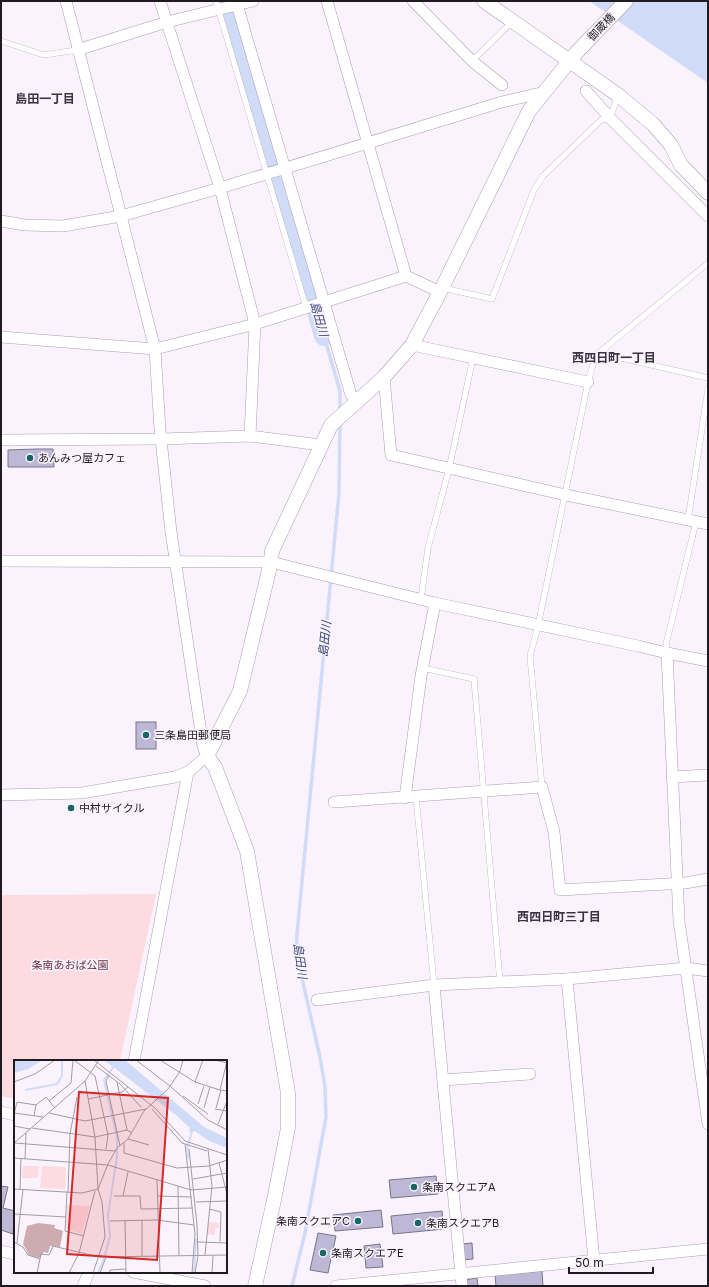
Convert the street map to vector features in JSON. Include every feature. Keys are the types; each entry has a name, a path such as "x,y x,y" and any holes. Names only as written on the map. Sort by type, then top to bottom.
{"street":[{"path":"66,1 77,50 155,349 162,439 175,562 203,746 207,756 215,767 247,851 288,1093 288,1128 255,1286"},
{"path":"160,1 220,188 255,324 250,436"},
{"path":"77,50 217,6 253,1"},
{"path":"327,1 406,276"},
{"path":"413,1 472,61 502,85"},
{"path":"484,1 512,21 573,57 618,95 663,134 681,165 708,193"},
{"name":"御蔵橋","path":"207,756 240,691 271,562 272,551 331,425 384,377 412,345 441,290 529,111 573,57 626,1"},
{"path":"237,3 284,169 351,395 358,400"},
{"path":"586,91 610,118 708,216"},
{"path":"1,221 24,225 63,226 121,216 284,169 502,102 545,92"},
{"path":"1,337 155,349 255,324 323,301 406,276 441,290"},
{"path":"412,345 588,382"},
{"path":"384,377 391,455 566,495 708,524"},
{"path":"1,440 162,439 250,436 321,446"},
{"path":"1,560 271,562 435,603 638,646 667,654 708,661"},
{"path":"411,798 423,668 435,603"},
{"path":"667,654 672,777 676,827 677,883 686,968 708,1124"},
{"path":"1,795 82,793 176,777 188,772 207,756"},
{"path":"134,1060 188,772"},
{"path":"672,777 708,775"},
{"path":"334,802 411,798 542,787 554,832 560,890 635,887 708,879"},
{"path":"317,1000 434,985 567,979 686,968 708,971"},
{"path":"567,979 594,1260"},
{"path":"434,985 462,1286"},
{"path":"443,1080 530,1074"},
{"path":"1,1112 14,1115"},
{"path":"336,1286 461,1275 708,1249"},
{"path":"1,1251 14,1254"},
{"path":"83,1286 89,1273"},
{"path":"138,1273 205,1286"}],"lane":[{"path":"217,6 268,173 306,307"},
{"path":"472,61 512,21"},
{"path":"1,41 44,55 77,50"},
{"path":"441,290 492,299 534,190 543,176 601,120 610,118 618,95"},
{"path":"542,787 530,656 538,626 566,495 588,382 596,355 708,263"},
{"path":"601,351 608,355 708,378"},
{"path":"421,599 428,548 449,469 473,358"},
{"path":"667,654 666,644 692,521 708,389"},
{"path":"423,668 474,679 482,792 500,982"},
{"path":"411,798 434,985"}],"green space":[{"name":"条南あおば公園","path":"156,894 120,1060 14,1060 14,1099 1,1096 1,895"}],"water":[{"path":"589,1 708,1 708,83"}],"building":[{"path":"53,449 54,467 8,467 8,450"},
{"path":"136,722 156,722 156,749 136,749"},
{"name":"条南スクエアA","path":"436,1176 438,1194 391,1198 389,1180"},
{"path":"1,1186 8,1187 3,1208 14,1211 14,1222 13,1234 1,1230"},
{"name":"条南スクエアC","path":"381,1210 383,1227 335,1231 333,1215"},
{"name":"条南スクエアB","path":"442,1211 444,1229 393,1234 391,1216"},
{"name":"条南スクエアE","path":"318,1233 336,1236 328,1273 310,1270"},
{"path":"472,1243 473,1259 462,1260 461,1244"},
{"path":"380,1244 383,1267 366,1268 364,1246"},
{"path":"542,1271 543,1286 496,1286 495,1275"},
{"path":"477,1278 478,1286 464,1286 464,1280"}],"waterway":[{"name":"島田川","path":"228,1 324,336"},
{"name":"島田川","path":"324,336 340,391 340,412"},
{"name":"島田川","path":"292,1286 305,1233 326,1117 325,1087 320,1057 296,952 339,493 340,422"}],"place":[{"name":"あんみつ屋カフェ","path":"30,458"},
{"name":"三条島田郵便局","path":"146,735"},
{"name":"中村サイクル","path":"71,808"},
{"name":"条南スクエアA","path":"414,1187"},
{"name":"条南スクエアC","path":"358,1221"},
{"name":"条南スクエアB","path":"418,1223"},
{"name":"条南スクエアE","path":"323,1253"}],"district":[{"name":"島田一丁目","path":"45,99"},
{"name":"西四日町一丁目","path":"614,358"},
{"name":"西四日町三丁目","path":"559,917"}]}
